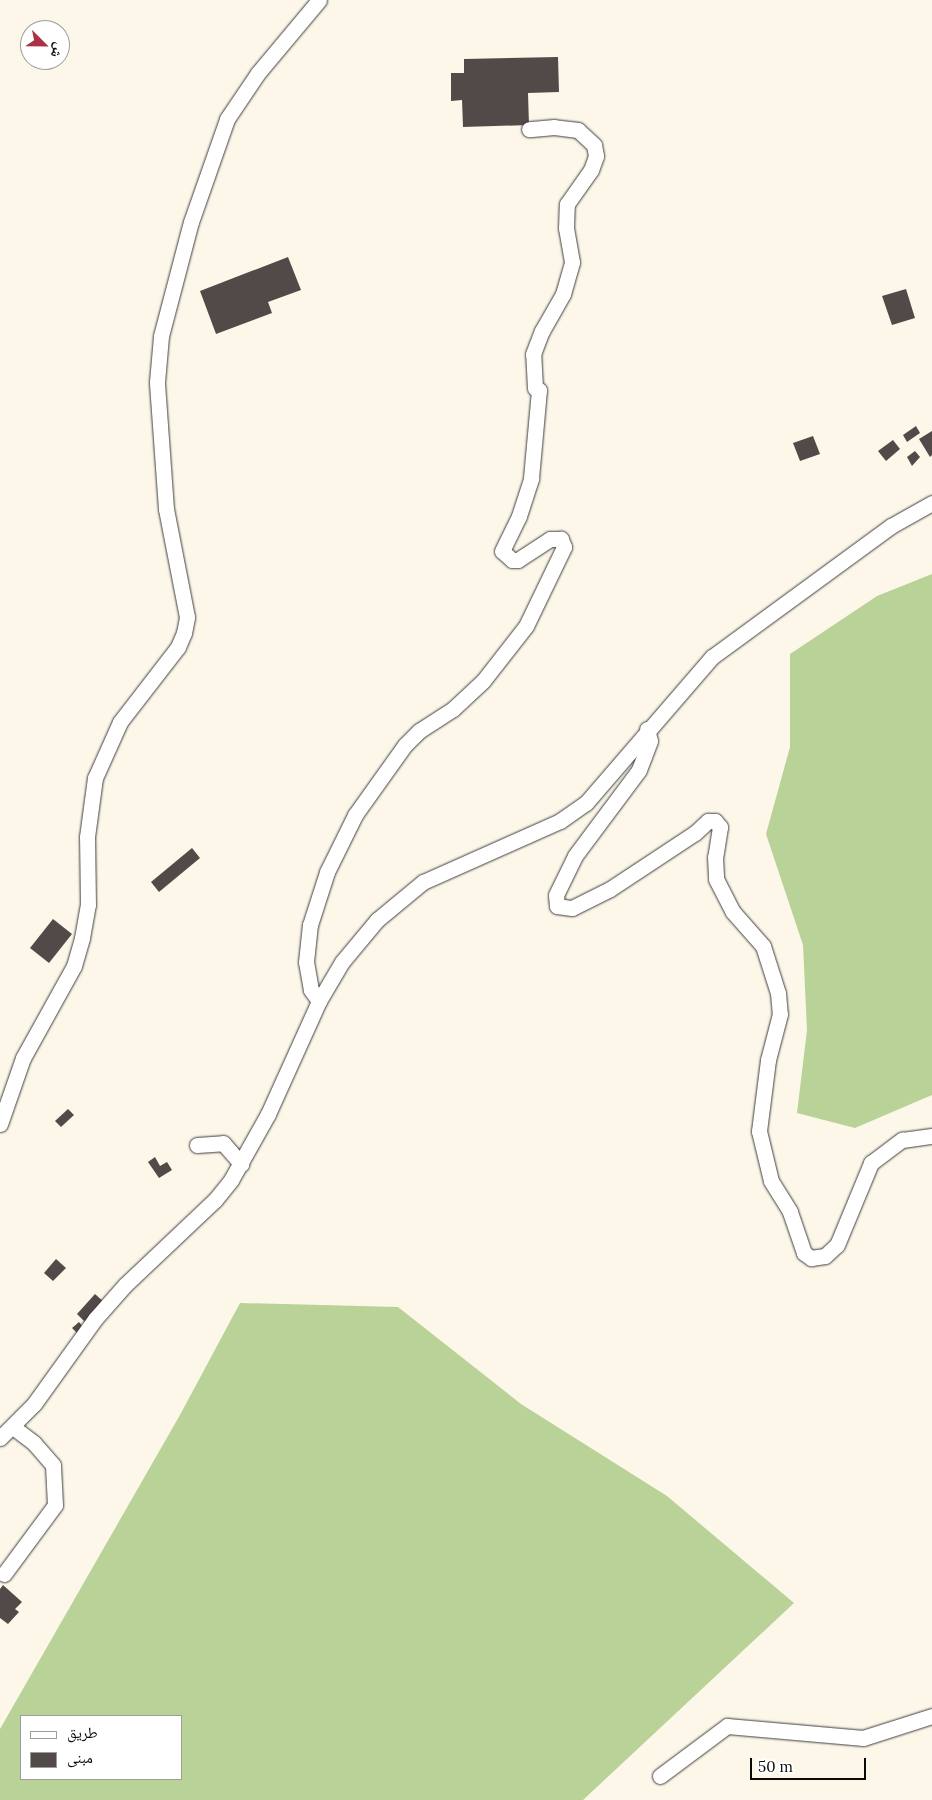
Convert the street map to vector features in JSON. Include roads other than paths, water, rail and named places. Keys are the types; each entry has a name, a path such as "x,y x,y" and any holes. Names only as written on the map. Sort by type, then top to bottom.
{"street":[{"path":"0,1124 23,1058 74,966 82,938 88,905 87,837 95,778 120,722 178,647 184,633 187,616 171,543 163,483 157,382 161,336 191,222 227,119 258,73 319,0"},
{"path":"319,1000 308,979 310,925 327,872 355,815 405,745 419,731 453,709 483,681 526,626 564,548 561,539 550,540 518,560 512,560 502,551 519,516 531,478 539,390 535,388 533,354 542,331 563,294 570,271 567,204 592,170 596,156 594,145 578,130 554,127 529,129"},
{"path":"0,1438 13,1427 53,1379 95,1319 125,1285 215,1200 242,1164 281,1088 319,1000 359,940 399,899 448,870 560,821 586,802 603,785 689,679 731,641 891,526 932,503"},
{"path":"647,729 650,741 639,770 575,856 556,895 558,906 572,908 610,889 696,833 708,821 715,821 720,827 715,856 716,879 733,912 763,946 778,993 780,1014 768,1060 759,1131 771,1181 790,1212 804,1253 811,1258 825,1256 837,1245 871,1163 902,1140 932,1136"},
{"path":"197,1145 223,1143 242,1164"},
{"path":"4,1574 55,1505 53,1465 34,1443 13,1427"},
{"path":"660,1776 727,1726 863,1738 932,1716"}]}
